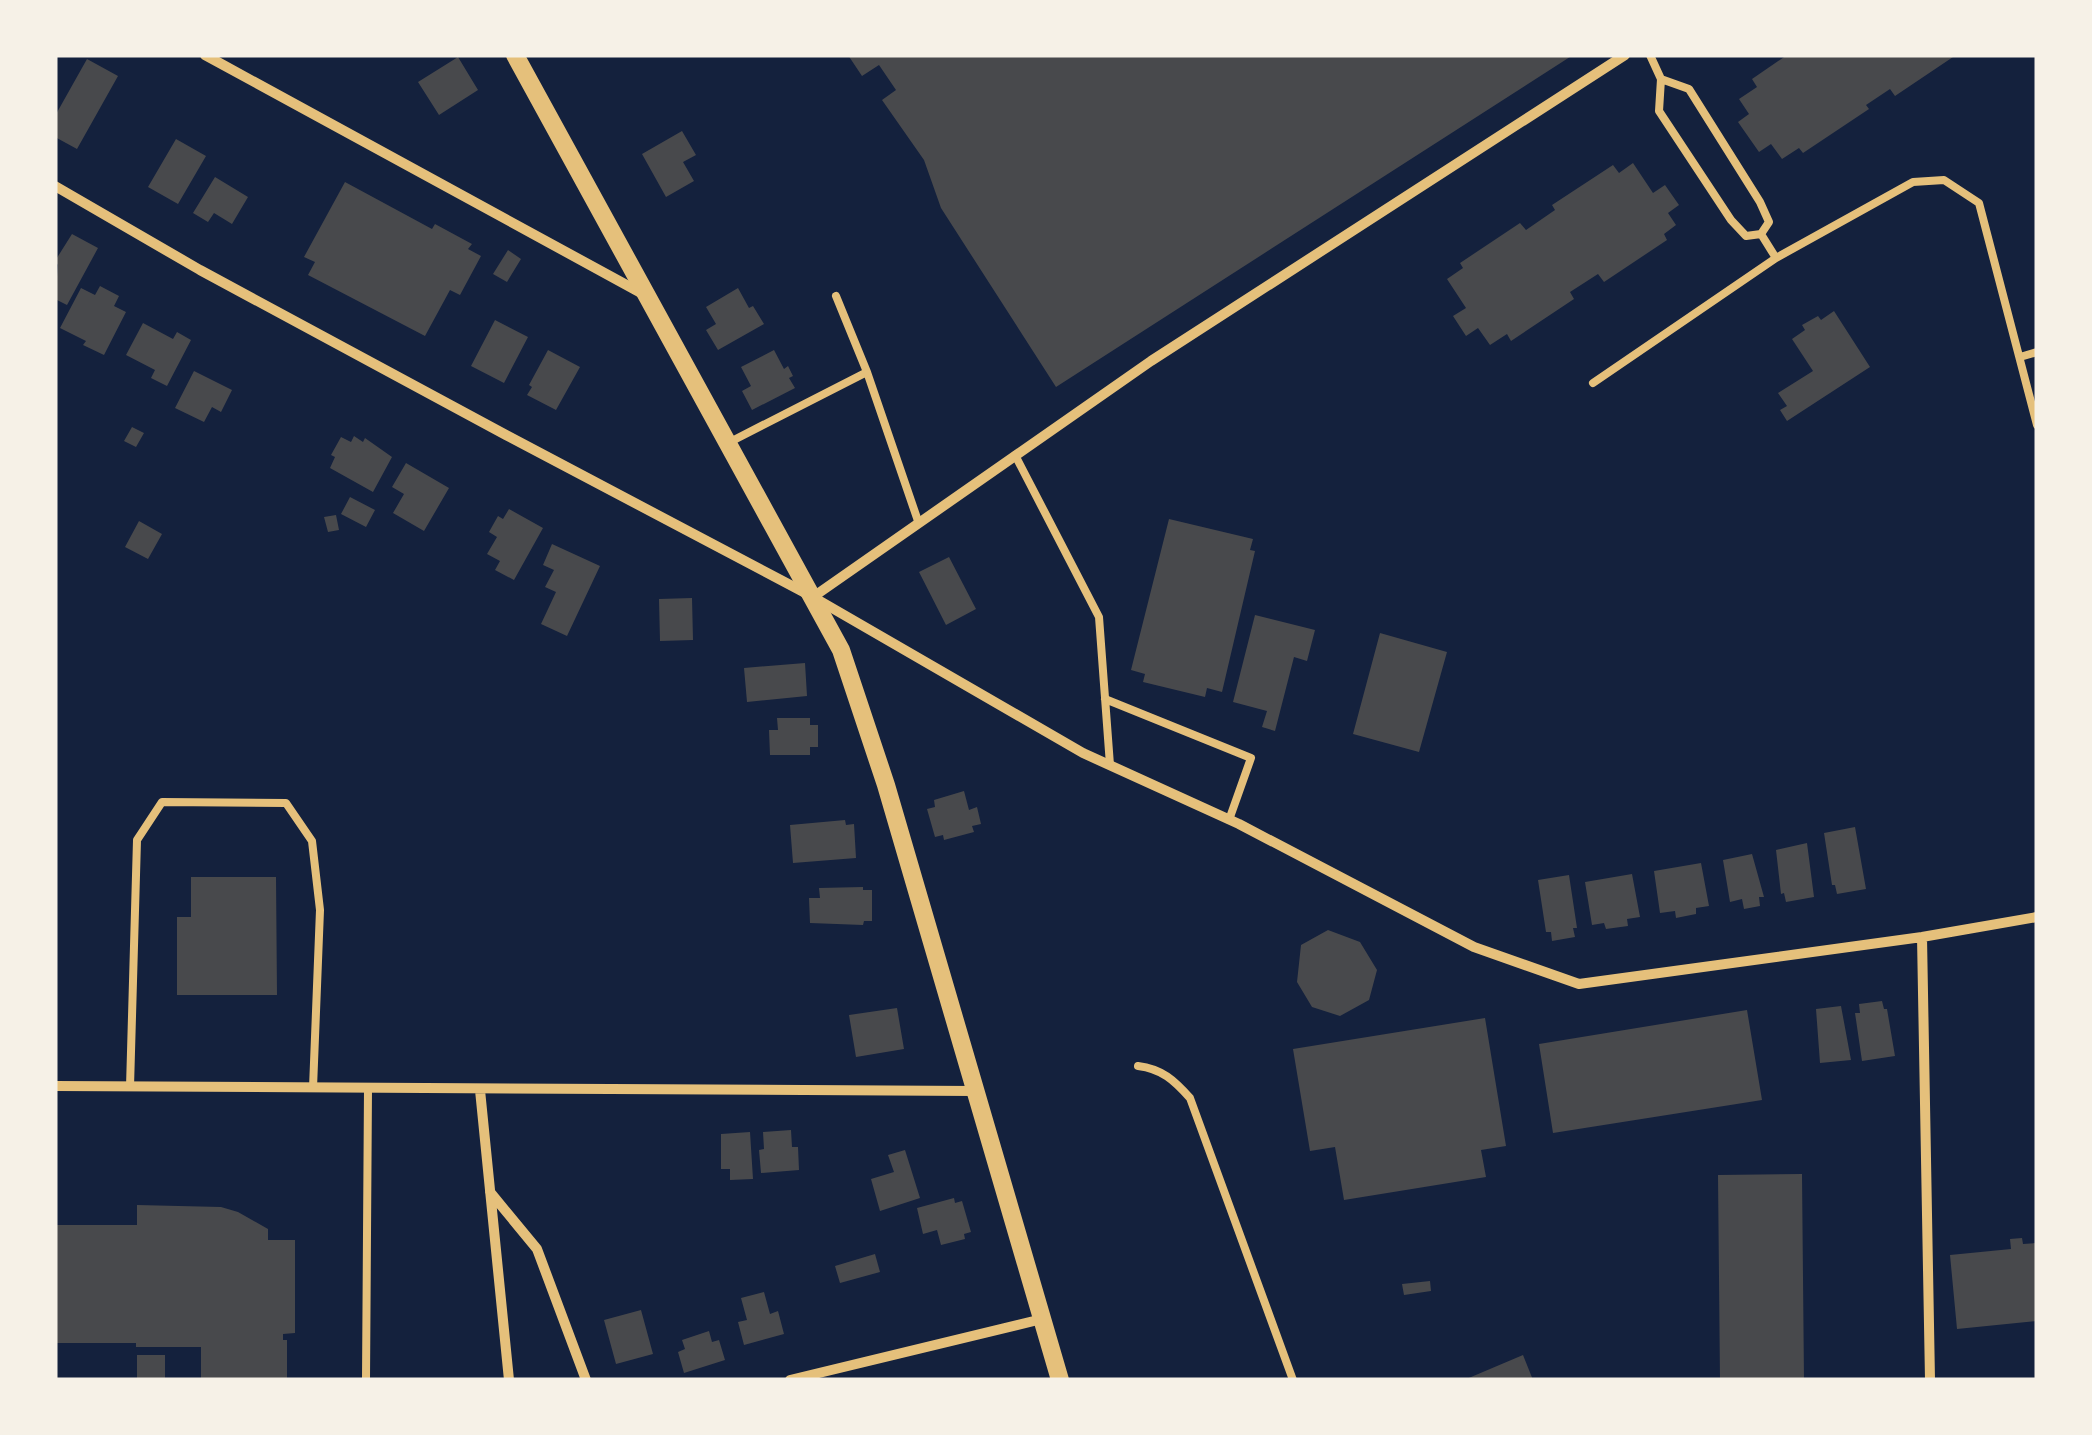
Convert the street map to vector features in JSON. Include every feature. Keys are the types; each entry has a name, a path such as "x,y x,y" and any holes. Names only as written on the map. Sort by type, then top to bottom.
{"street":[{"path":"205,55 649,297"},
{"path":"514,55 841,650 864,713 1060,1380"},
{"path":"813,597 1151,361 1625,55"},
{"path":"55,186 456,409 813,597 1083,752 1229,820 1474,947 1579,984 1922,937 2037,917"},
{"path":"1922,937 1930,1380"},
{"path":"55,1086 974,1091"},
{"path":"480,1090 510,1380"},
{"path":"490,1192 537,1249 586,1380"},
{"path":"790,1380 1042,1319"}],"lane":[{"path":"1650,55 1660,79 1658,110 1731,220 1746,236 1762,234"},
{"path":"1660,79 1689,89 1760,202 1769,222 1762,234"},
{"path":"1593,383 1776,258 1913,182 1944,180 1979,203 2037,424"},
{"path":"1762,234 1776,258"},
{"path":"836,296 868,372 918,521"},
{"path":"2020,356 2037,352"},
{"path":"728,442 868,372"},
{"path":"1015,455 1099,618 1110,765"},
{"path":"1105,698 1251,758 1229,820"},
{"path":"130,1087 136,840 162,802 286,802 312,841 320,910 313,1088"},
{"path":"1138,1066 1173,1078 1190,1098 1293,1380"},
{"path":"366,1380 368,1089"}],"building":[{"path":"848,55 1573,55 1056,387 941,208 924,160 882,100 896,90 879,65 862,76"},
{"path":"1787,55 1956,55 1895,96 1890,89 1866,105 1869,109 1803,153 1799,148 1782,159 1771,144 1759,152 1738,122 1749,114 1739,99 1757,87 1752,79"},
{"path":"458,57 478,90 439,115 418,82"},
{"path":"87,59 118,76 77,149 55,137 55,116"},
{"path":"682,131 696,155 683,162 694,181 666,197 642,154"},
{"path":"176,139 206,156 178,204 148,187"},
{"path":"1633,163 1653,193 1665,185 1679,205 1668,213 1676,225 1664,234 1667,240 1604,282 1598,274 1570,292 1574,299 1511,341 1507,334 1490,345 1478,328 1466,336 1453,316 1466,308 1447,279 1463,268 1460,263 1520,223 1526,230 1555,210 1552,205 1613,165 1619,173"},
{"path":"215,177 248,197 232,224 214,213 208,222 193,213"},
{"path":"345,182 432,229 435,224 472,244 468,249 481,256 460,295 450,290 425,336 308,275 315,262 304,257"},
{"path":"72,234 98,248 67,305 55,299 55,261"},
{"path":"508,250 521,259 507,282 493,274"},
{"path":"100,286 119,296 114,306 126,312 104,355 60,328 81,288 95,295"},
{"path":"738,288 764,324 718,350 706,330 716,324 706,307"},
{"path":"1834,311 1870,367 1787,421 1780,410 1787,406 1778,393 1813,371 1792,339 1805,330 1802,325 1818,316 1821,320"},
{"path":"495,320 528,337 504,383 471,366"},
{"path":"143,323 173,339 177,332 191,340 167,386 151,378 155,370 126,355"},
{"path":"548,350 580,367 556,410 527,395"},
{"path":"774,350 784,369 788,366 795,388 752,410 742,391 751,386 741,367"},
{"path":"194,371 232,390 221,412 212,407 204,422 175,408"},
{"path":"132,427 144,433 136,447 124,441"},
{"path":"354,436 363,442 365,438 392,457 373,492 330,468 335,457 331,455 341,437 351,442"},
{"path":"406,463 449,488 424,531 393,513 404,494 392,487"},
{"path":"350,497 375,510 366,527 341,514"},
{"path":"509,509 543,528 514,580 495,570 500,561 487,554 497,537 489,532 498,516 503,519"},
{"path":"336,515 339,530 328,532 324,517"},
{"path":"1169,519 1253,539 1250,550 1255,551 1222,692 1207,688 1205,697 1143,682 1145,674 1131,670"},
{"path":"139,521 162,534 148,559 125,547"},
{"path":"552,544 600,566 567,636 541,624 556,592 545,587 554,570 543,565"},
{"path":"949,557 976,609 946,625 919,572"},
{"path":"692,598 693,640 660,641 659,599"},
{"path":"1255,615 1315,630 1307,661 1294,657 1275,731 1262,727 1267,711 1233,702"},
{"path":"1380,633 1447,652 1419,752 1353,734"},
{"path":"805,663 807,696 747,702 744,668"},
{"path":"777,718 810,718 810,725 818,725 818,747 810,747 810,755 770,755 769,730 778,730"},
{"path":"964,791 969,810 977,807 981,824 972,826 974,832 944,840 943,835 935,837 927,809 935,807 934,800"},
{"path":"845,820 846,825 854,824 856,858 793,863 790,825"},
{"path":"1855,827 1866,889 1837,894 1832,885 1824,833"},
{"path":"1807,843 1814,897 1786,902 1784,893 1781,894 1776,850"},
{"path":"1752,854 1764,897 1759,897 1760,906 1744,909 1742,899 1730,902 1723,860"},
{"path":"1701,863 1709,906 1696,908 1696,914 1676,918 1675,911 1660,913 1654,871"},
{"path":"1632,874 1640,917 1627,919 1628,926 1606,929 1604,923 1592,925 1585,882"},
{"path":"1569,875 1575,937 1552,941 1551,932 1546,932 1538,880"},
{"path":"191,877 276,877 277,995 177,995 177,917 191,917"},
{"path":"819,888 872,890 872,921 864,921 863,925 810,923 809,898 820,898"},
{"path":"1328,930 1360,942 1377,970 1369,1000 1340,1016 1312,1007 1297,982 1301,945"},
{"path":"1882,1001 1887,1009 1895,1056 1862,1061 1855,1013 1860,1013 1859,1004"},
{"path":"1841,1006 1851,1060 1820,1063 1816,1009"},
{"path":"897,1008 904,1049 856,1057 849,1015"},
{"path":"1747,1010 1762,1100 1553,1133 1539,1044"},
{"path":"1485,1018 1506,1146 1481,1150 1486,1177 1344,1200 1335,1147 1310,1151 1293,1049"},
{"path":"791,1130 792,1147 798,1147 799,1170 761,1173 759,1150 764,1149 763,1132"},
{"path":"750,1132 753,1179 730,1180 730,1169 721,1169 721,1134"},
{"path":"905,1150 920,1198 880,1211 871,1179 894,1172 888,1155"},
{"path":"1802,1174 1804,1380 1720,1380 1718,1175"},
{"path":"954,1198 955,1203 962,1201 971,1232 964,1234 965,1239 941,1245 937,1230 923,1234 917,1208"},
{"path":"137,1205 221,1207 268,1229 268,1240 295,1240 295,1333 283,1334 283,1340 287,1340 287,1380 201,1380 201,1347 55,1343 55,1225 137,1225"},
{"path":"2022,1238 2023,1244 2037,1243 2037,1321 1957,1329 1950,1255 2011,1249 2010,1239"},
{"path":"875,1254 880,1272 840,1283 835,1266"},
{"path":"1430,1281 1431,1291 1404,1295 1402,1284"},
{"path":"764,1292 770,1314 778,1311 784,1334 744,1345 738,1322 747,1320 741,1298"},
{"path":"641,1310 653,1354 616,1364 604,1320"},
{"path":"709,1331 712,1342 719,1340 725,1360 684,1373 678,1352 685,1349 682,1340"},
{"path":"137,1355 165,1355 165,1379 137,1379"},
{"path":"1523,1355 1533,1380 1464,1380"}]}
